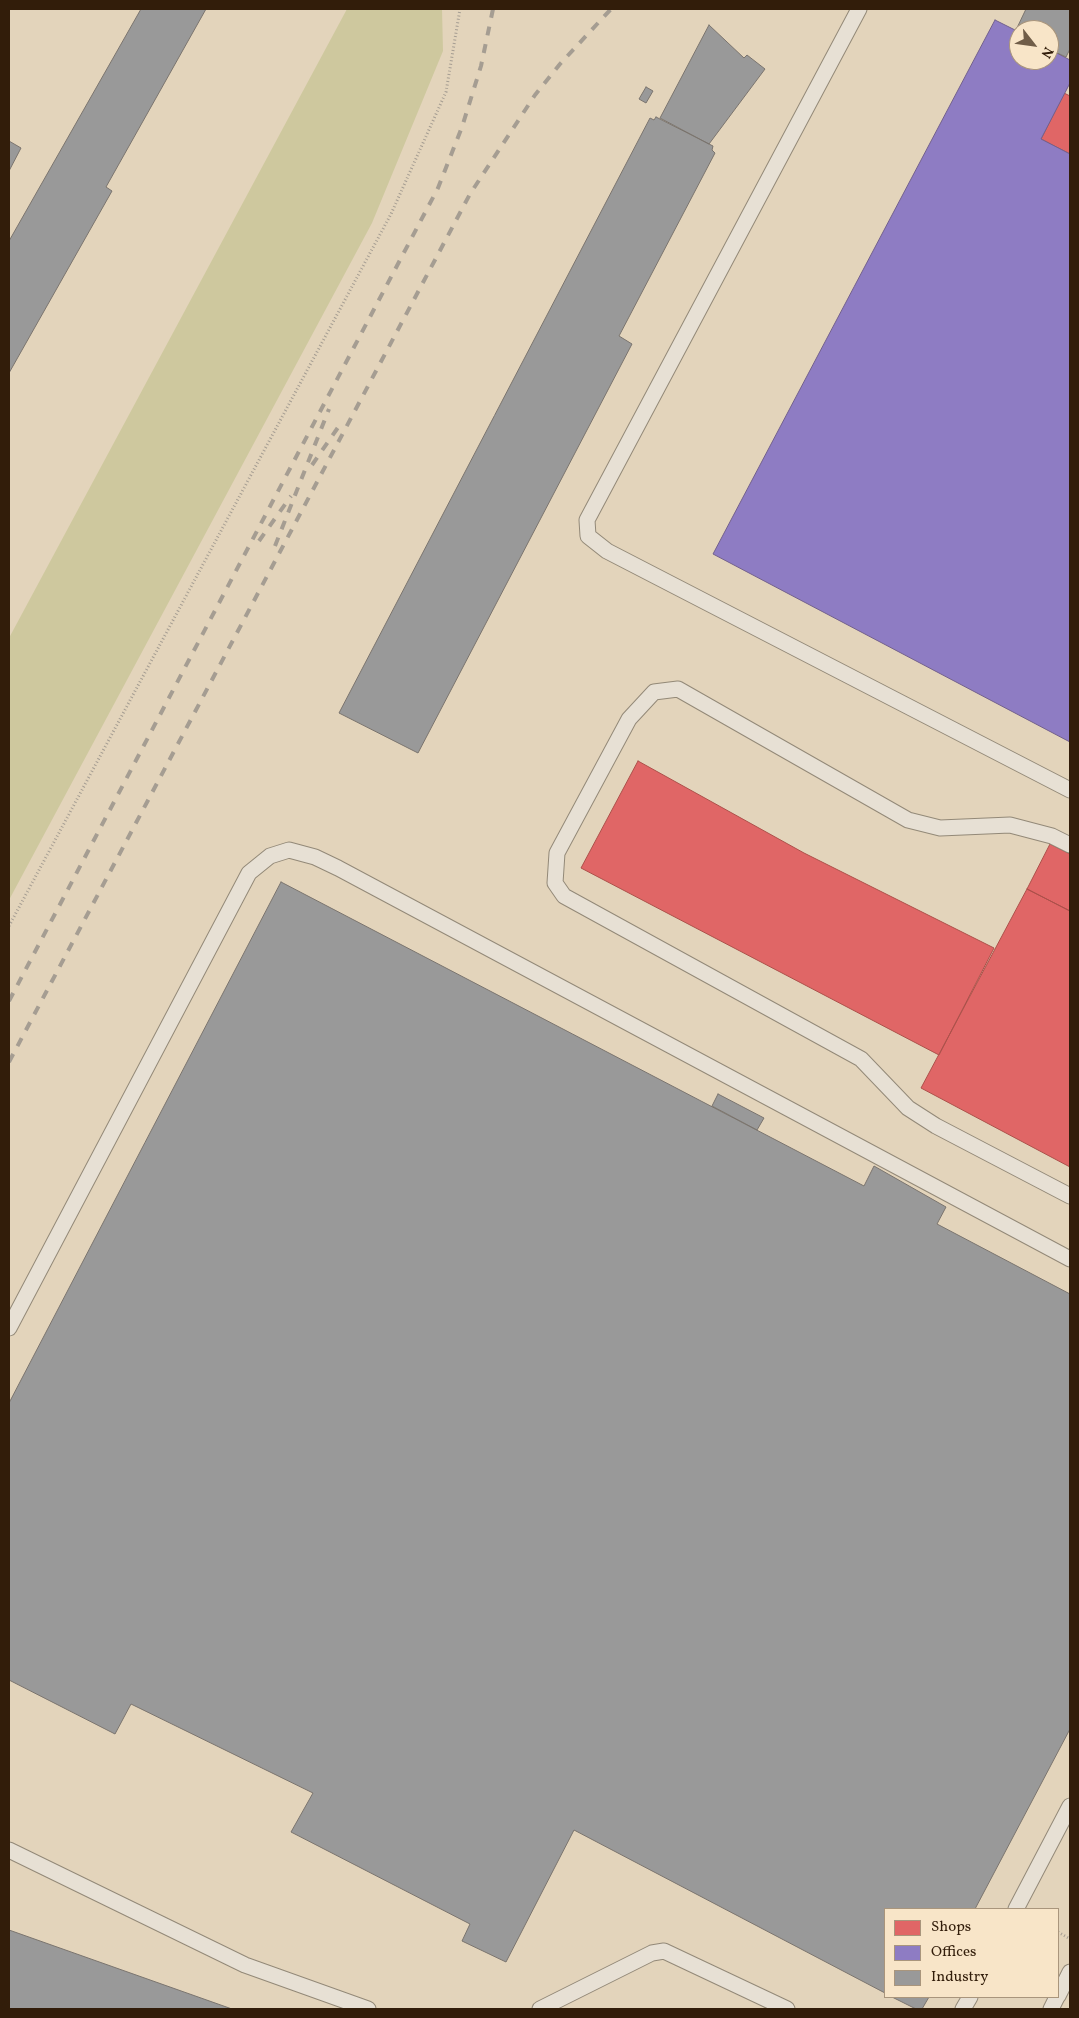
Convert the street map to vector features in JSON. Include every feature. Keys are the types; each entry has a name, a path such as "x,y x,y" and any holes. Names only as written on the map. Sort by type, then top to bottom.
{"lane":[{"path":"859,9 587,520 588,536 607,551 1070,790"},
{"path":"1070,845 1052,836 1010,825 940,828 908,820 678,690 654,692 629,719 557,853 555,882 564,896 862,1059 908,1108 936,1126 1070,1196"},
{"path":"9,1328 249,873 270,856 289,850 315,857 347,873 1070,1259"},
{"path":"1017,1908 1070,1806"},
{"path":"9,1850 245,1965 368,2009"},
{"path":"540,2009 652,1953 664,1951 787,2009"},
{"path":"1059,1992 1070,1972"},
{"path":"963,2009 969,1998"}],"path":[{"path":"9,926 391,214 446,92 460,9"}],"shaded area":[{"path":"347,9 442,9 443,51 372,223 9,900 9,638"}],"building: Shops":[{"path":"1064,93 1070,96 1070,154 1041,139"},
{"path":"638,761 804,853 994,948 939,1055 581,868"},
{"path":"1050,844 1070,854 1070,911 1027,889"},
{"path":"1027,889 1070,911 1070,1167 921,1088"}],"building: Offices":[{"path":"995,20 1009,27 1009,70 1059,70 1059,54 1070,60 1070,83 1041,139 1070,154 1070,742 713,554"}],"building: Industry":[{"path":"141,9 206,9 106,187 112,191 9,373 9,241"},
{"path":"1026,9 1070,9 1070,49 1066,57 1059,54 1059,20 1021,20"},
{"path":"709,25 744,58 747,55 765,69 709,144 660,118"},
{"path":"646,87 653,91 646,103 639,99"},
{"path":"656,117 713,146 712,150 715,153 619,336 632,344 418,753 339,713 650,118 654,120"},
{"path":"9,141 21,148 9,171"},
{"path":"281,882 864,1186 874,1166 946,1207 937,1224 1070,1294 1070,1729 976,1908 884,1908 884,1992 574,1830 506,1962 462,1941 470,1924 291,1832 313,1793 131,1704 115,1734 9,1680 9,1403"},
{"path":"718,1094 764,1118 757,1130 712,1106"},
{"path":"9,1930 232,2009 9,2009"},
{"path":"894,1998 928,1998 922,2009 916,2009"}],"railway":[{"path":"9,1001 438,188 462,127 481,66 493,9"},
{"path":"9,1062 470,194 535,95 560,64 611,9"},
{"path":"275,546 329,409"},
{"path":"312,465 339,426"},
{"path":"259,541 291,496"}]}
